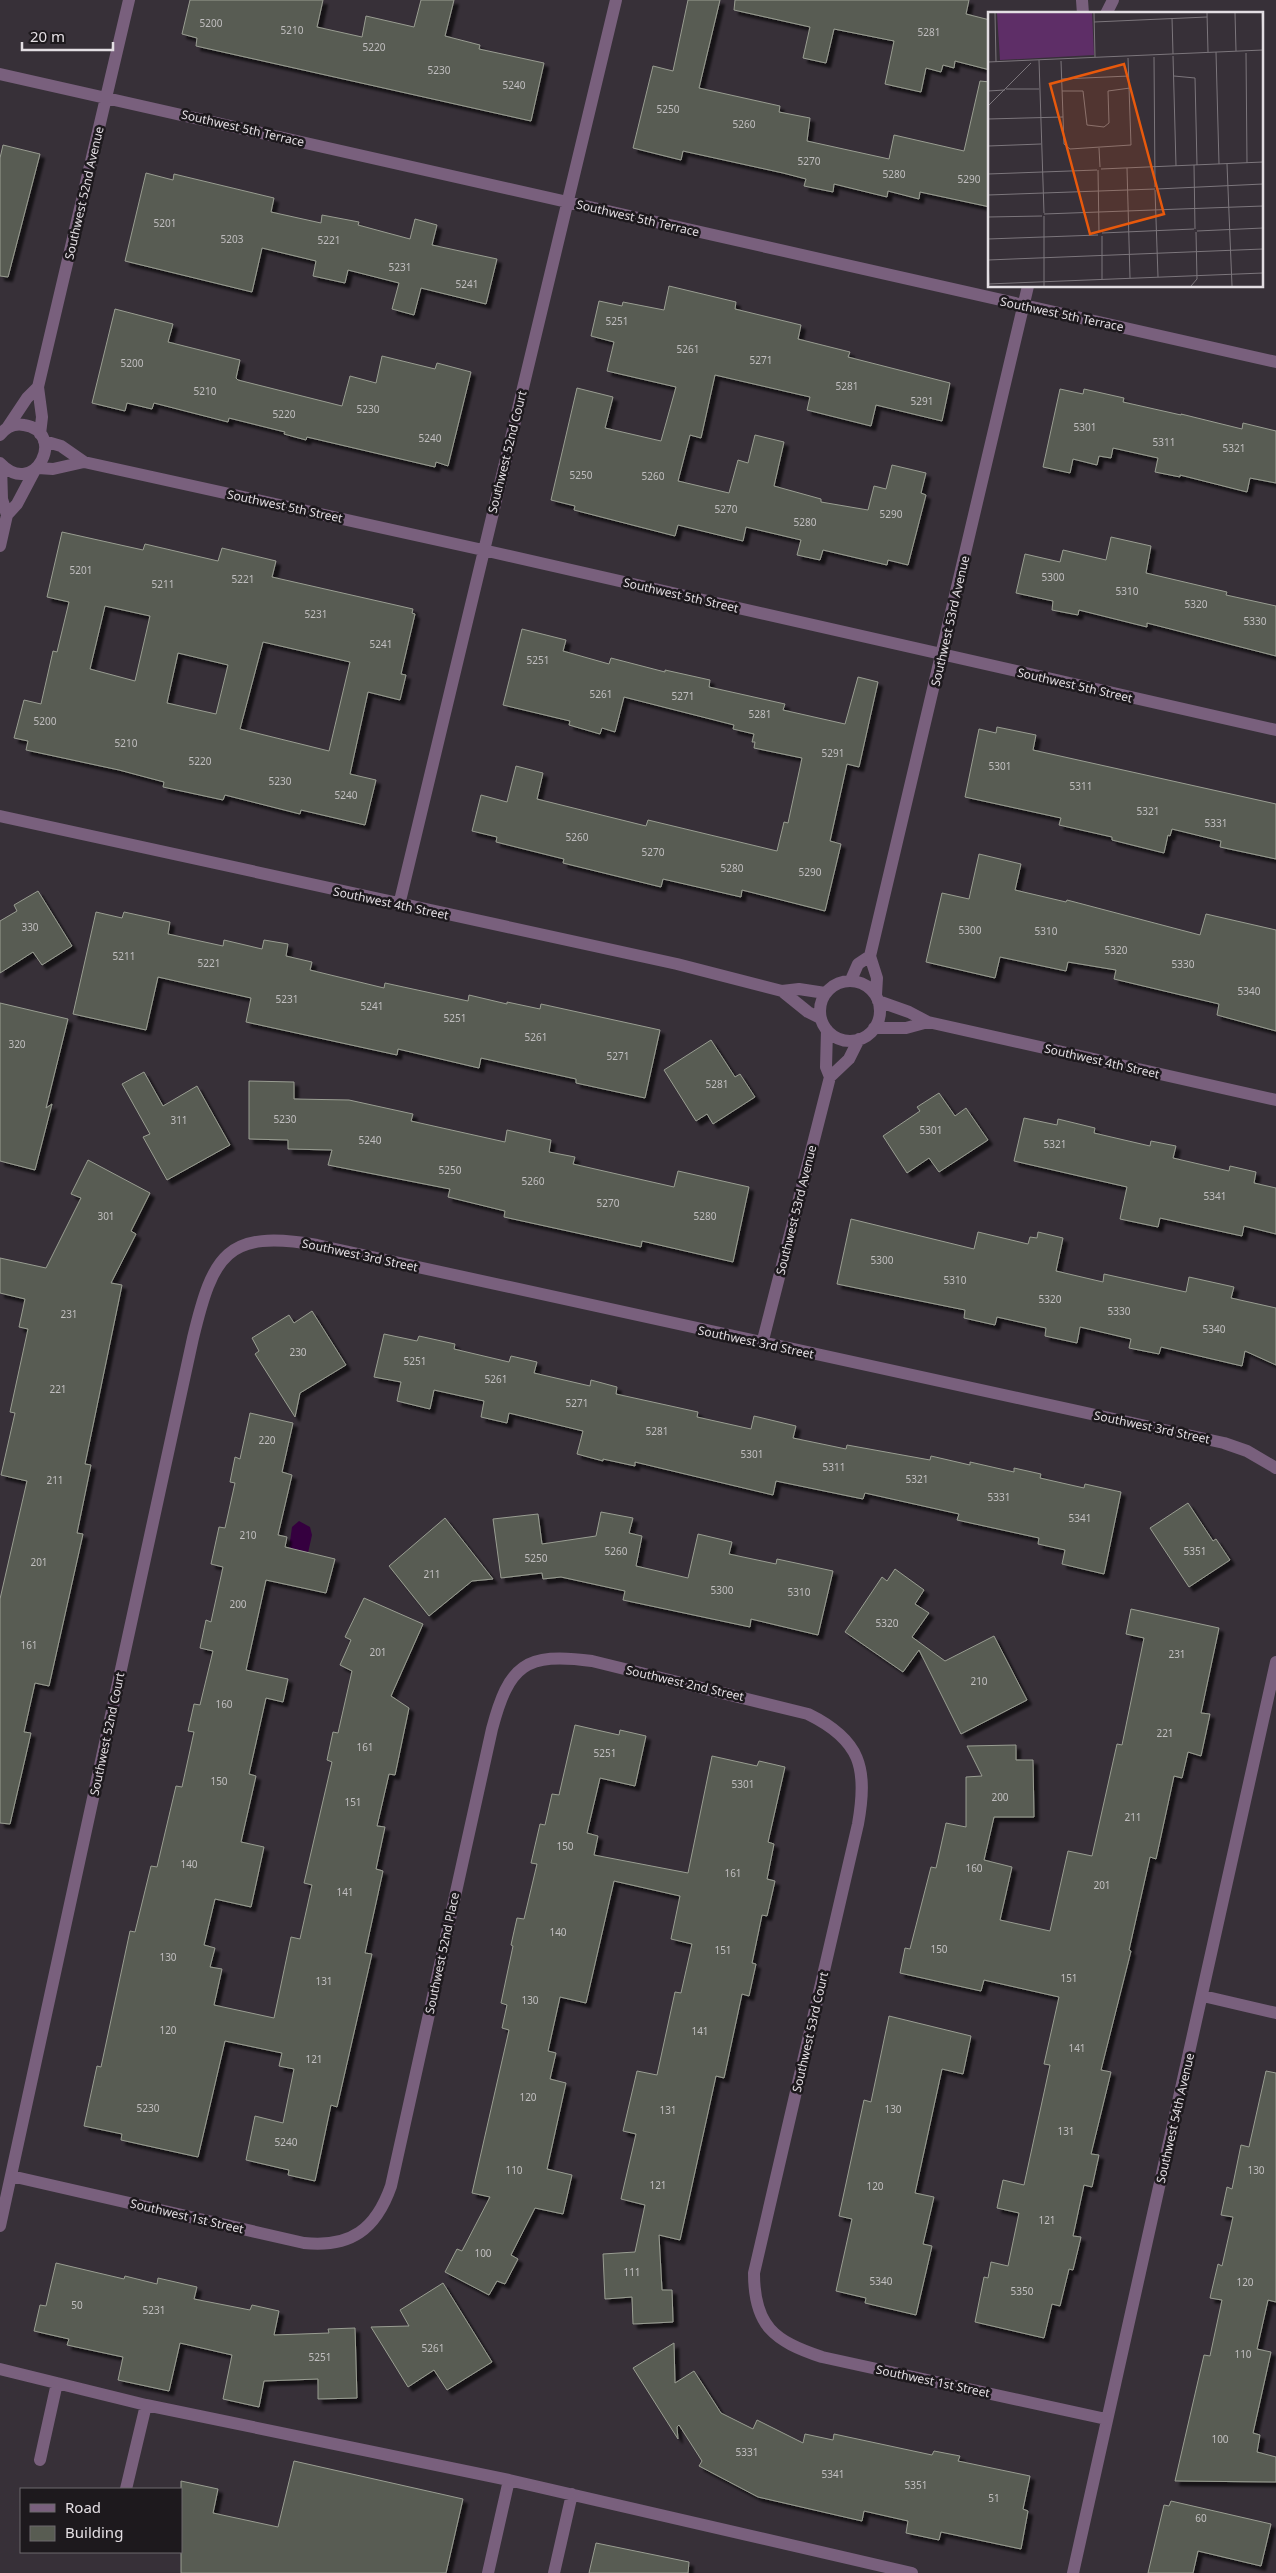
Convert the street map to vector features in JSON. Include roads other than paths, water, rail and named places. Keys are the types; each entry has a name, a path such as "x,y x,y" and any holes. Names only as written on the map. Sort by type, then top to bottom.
{"street":[{"name":"Southwest 52nd Avenue","path":"42,438 42,416 38,387 130,0"},
{"name":"Southwest 52nd Court","path":"399,904 616,0"},
{"path":"1107,12 1113,0"},
{"name":"Southwest 5th Terrace","path":"0,74 1276,362"},
{"name":"Southwest 53rd Avenue","path":"877,998 877,978 870,956 1028,288"},
{"name":"Southwest 52nd Avenue","path":"3,431 27,398 38,387"},
{"name":"Southwest 5th Street","path":"3,431 21,424 35,429 42,438 61,446 84,462 483,550 1276,730"},
{"path":"0,546 7,516 17,504 45,455 42,438"},
{"name":"Southwest 5th Street","path":"0,464 13,473 28,473 36,469 67,468 84,462"},
{"path":"0,464 2,499 7,516"},
{"name":"Southwest 4th Street","path":"0,816 677,964 782,991 799,989 825,993"},
{"name":"Southwest 53rd Avenue","path":"851,980 858,964 870,956"},
{"path":"820,1018 820,1002 825,993 840,982 851,980"},
{"name":"Southwest 4th Street","path":"851,980 869,987 877,998 928,1022 1276,1100"},
{"name":"Southwest 4th Street","path":"782,991 808,1012 820,1018 827,1030"},
{"path":"830,1077 849,1059 859,1039 874,1028 880,1014 877,998"},
{"name":"Southwest 4th Street","path":"874,1028 906,1028 928,1022"},
{"path":"827,1030 844,1040 859,1039"},
{"name":"Southwest 53rd Avenue","path":"762,1344 830,1077 826,1067 827,1030"},
{"name":"Southwest 3rd Street","path":"232,1250 263,1240 285,1240 317,1245 762,1344 1224,1443 1247,1451 1276,1468"},
{"name":"Southwest 52nd Court","path":"0,2226 192,1338 213,1272 220,1260 232,1250"},
{"name":"Southwest 2nd Street","path":"518,1670 532,1662 548,1659 570,1658 592,1661 794,1709 821,1720 846,1739"},
{"name":"Southwest 54th Avenue","path":"1072,2573 1203,1996 1276,1662"},
{"name":"Southwest 52nd Place","path":"362,2232 379,2215 391,2186 492,1729 502,1697 518,1670"},
{"name":"Southwest 53rd Court","path":"767,2327 759,2314 755,2300 754,2273 862,1802 863,1780 860,1764 854,1748 846,1739"},
{"path":"1203,1996 1276,2013"},
{"name":"Southwest 1st Street","path":"11,2176 304,2243 333,2244 362,2232"},
{"name":"Southwest 1st Street","path":"767,2327 788,2343 822,2357 1106,2419"},
{"path":"0,2369 146,2406 509,2480 912,2573"},
{"path":"40,2460 57,2383"},
{"path":"126,2488 146,2406"},
{"path":"488,2573 509,2480"},
{"path":"554,2573 572,2494"}]}
